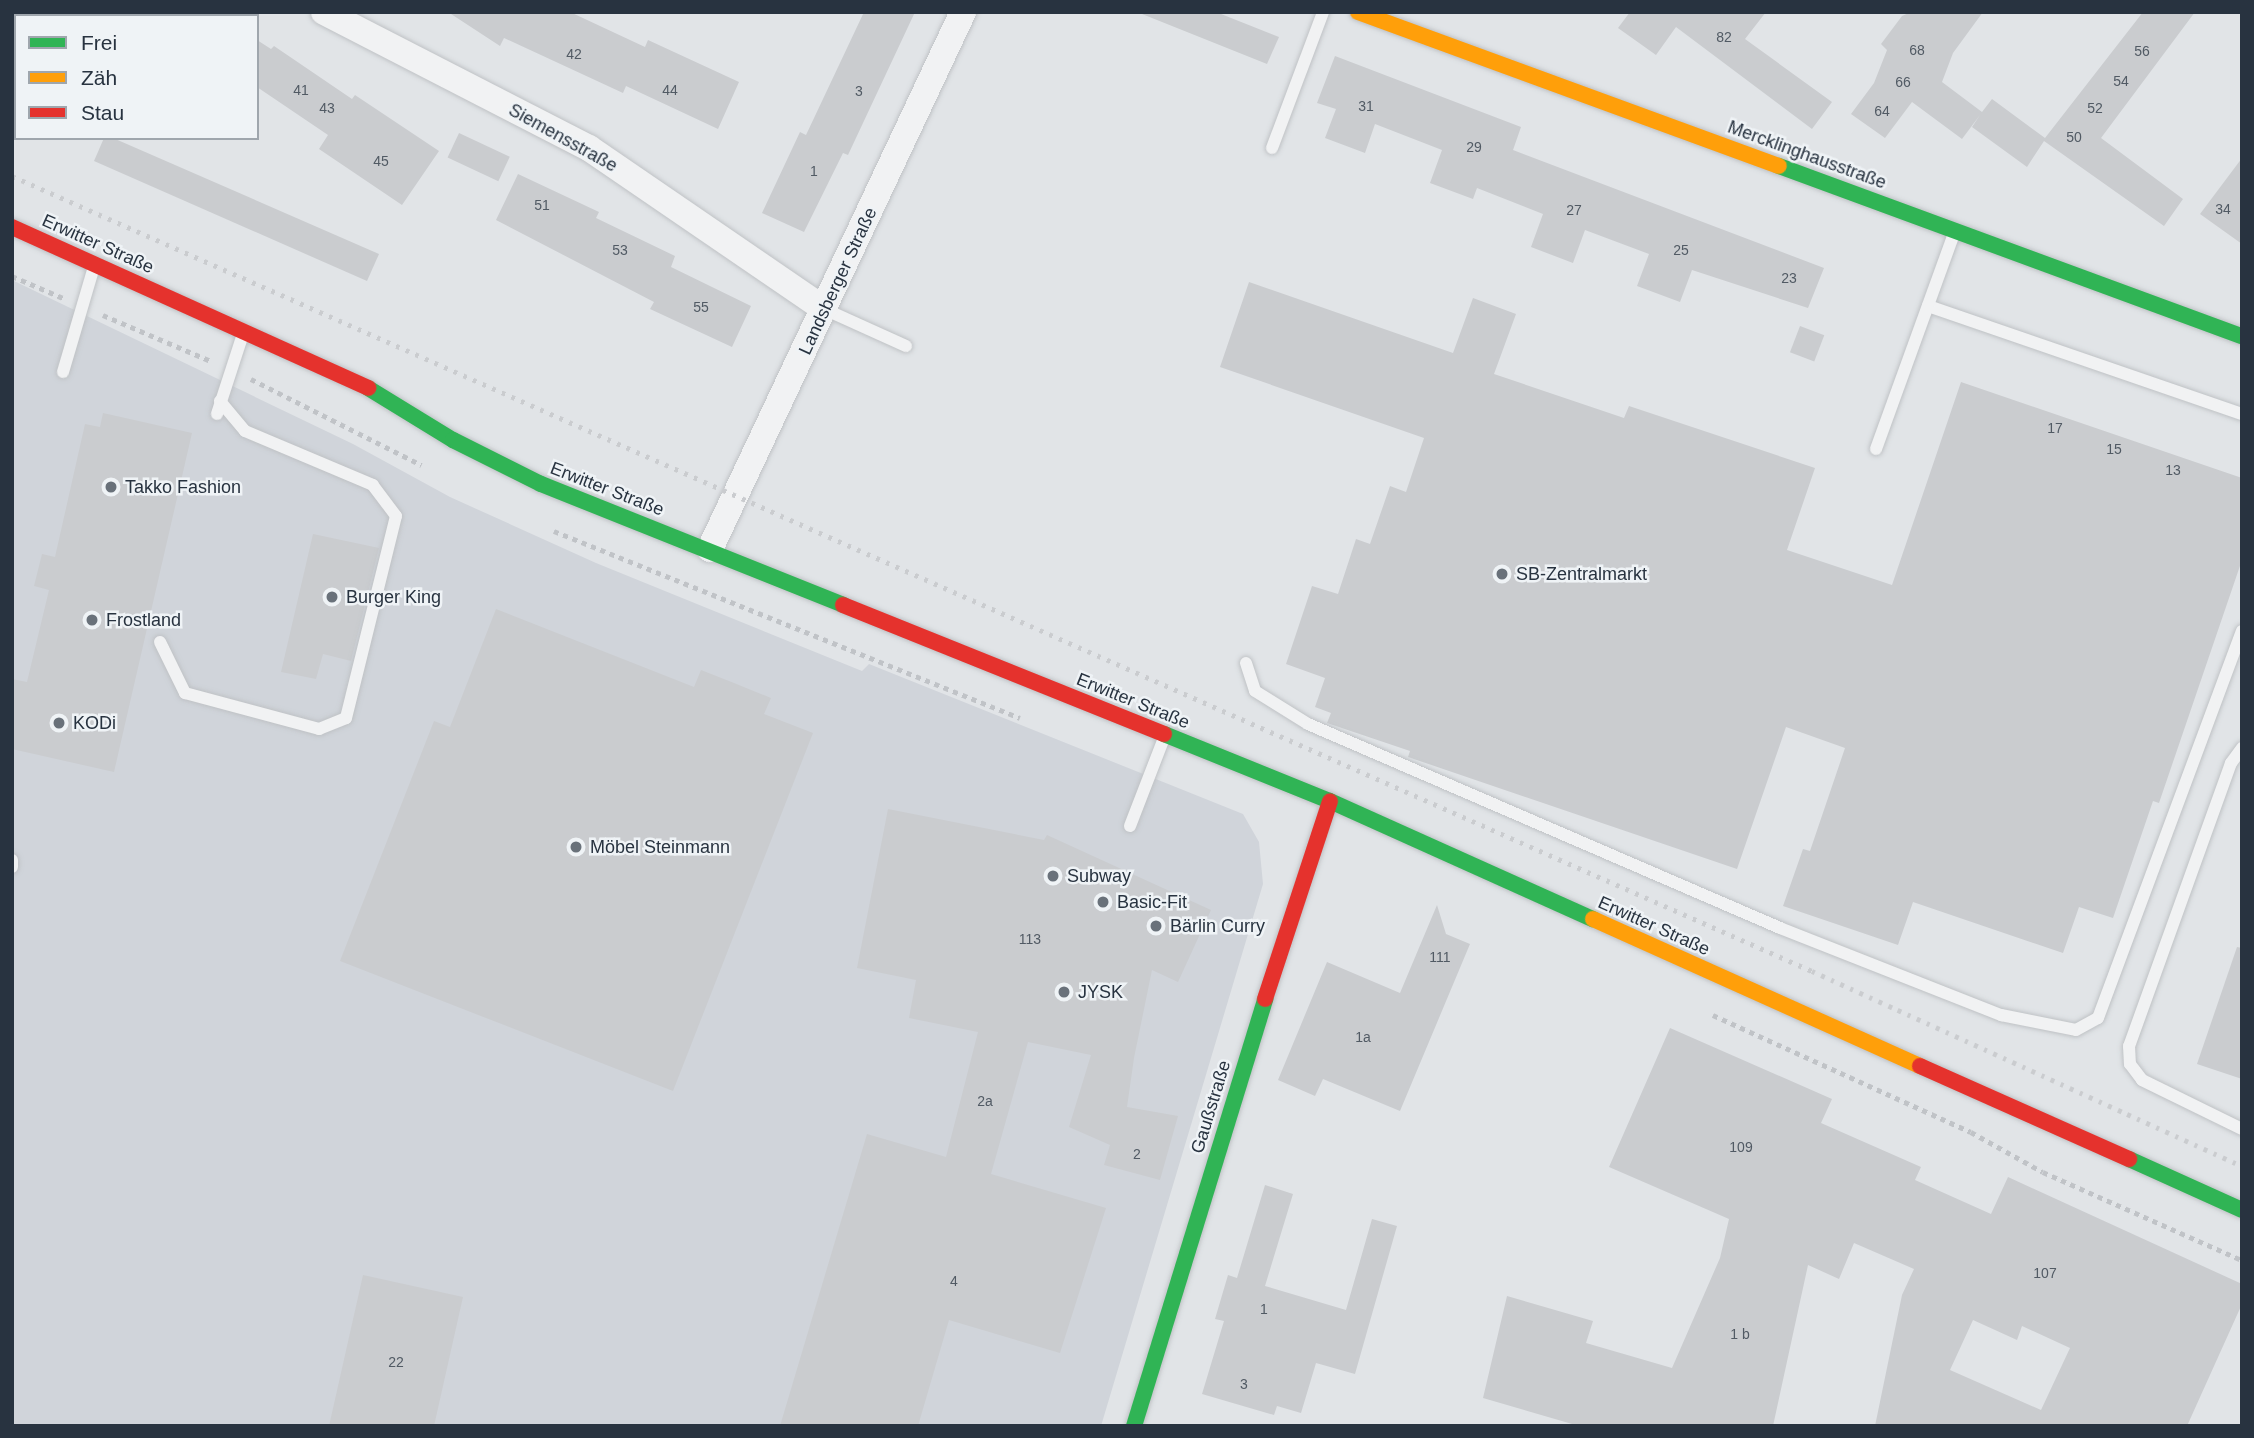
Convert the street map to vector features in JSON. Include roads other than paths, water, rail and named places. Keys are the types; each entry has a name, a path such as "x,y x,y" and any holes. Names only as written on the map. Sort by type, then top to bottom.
{"main road":[{"name":"Mercklinghausstraße","path":"1358,12 2242,336"},
{"name":"Erwitter Straße","path":"12,227 364,386 453,440 541,484 710,549 1330,802 2242,1210"},
{"name":"Gaußstraße","path":"1134,1426 1239,1078 1330,802"}],"street":[{"name":"Landsberger Straße","path":"710,549 962,12"},
{"name":"Siemensstraße","path":"336,15 589,148 824,309"}],"lane":[{"path":"1272,149 1323,12"},
{"path":"1876,449 1956,230"},
{"path":"63,372 76,315 96,263"},
{"path":"1928,306 2242,415"},
{"path":"824,309 906,346"},
{"path":"160,642 185,694 319,729 346,718 396,516 373,485 245,431 219,407 244,331"},
{"path":"1246,663 1255,691 1308,724 1793,933 2001,1015 2076,1030 2098,1018 2242,631"},
{"path":"1130,826 1166,735"},
{"path":"2242,748 2231,763 2129,1046 2130,1064 2142,1080 2242,1129"},
{"path":"12,860 12,867"}],"railway":[{"path":"12,176 1812,971 2242,1166"}],"place":[{"name":"Takko Fashion","path":"111,487"},
{"name":"SB-Zentralmarkt","path":"1502,574"},
{"name":"Burger King","path":"332,597"},
{"name":"Frostland","path":"92,620"},
{"name":"KODi","path":"59,723"},
{"name":"Möbel Steinmann","path":"576,847"},
{"name":"Subway","path":"1053,876"},
{"name":"Basic-Fit","path":"1103,902"},
{"name":"Bärlin Curry","path":"1156,926"},
{"name":"JYSK","path":"1064,992"}]}
